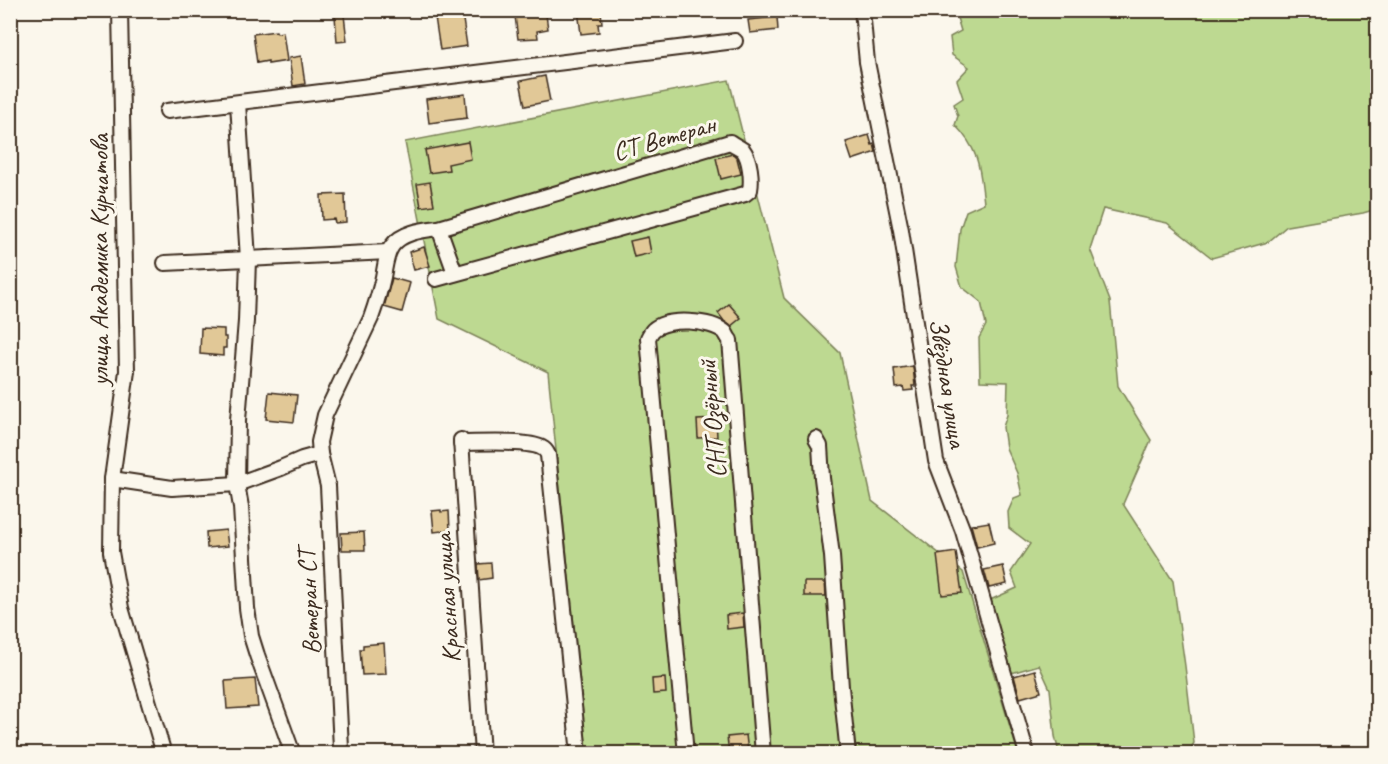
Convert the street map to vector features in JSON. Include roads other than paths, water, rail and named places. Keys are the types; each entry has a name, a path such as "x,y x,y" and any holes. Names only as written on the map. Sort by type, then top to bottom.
{"street":[{"name":"улица Академика Курчатова","path":"120,10 127,371 112,479 111,552 119,597 165,753"},
{"name":"Звёздная улица","path":"862,10 867,62 901,230 936,461 963,531 1027,753"},
{"path":"167,111 735,41"},
{"path":"238,103 248,259 246,321 238,420 237,484 241,507 247,608 251,636 293,753"},
{"name":"СТ Ветеран","path":"388,252 401,238 418,231 439,228 730,142 741,149 746,156 751,182 750,190 744,194 436,279"},
{"path":"439,228 455,273"},
{"path":"165,263 388,252"},
{"name":"Ветеран СТ","path":"341,748 328,486 319,442 325,415 371,318 388,252"},
{"name":"СНТ Озёрный","path":"686,753 648,338 651,330 679,321 713,326 725,332 730,340 763,753"},
{"path":"816,439 820,446 832,556 848,753"},
{"name":"Красная улица","path":"482,753 461,441 536,446 544,449 548,455 579,753"},
{"path":"112,479 172,488 237,484 320,454"}]}
